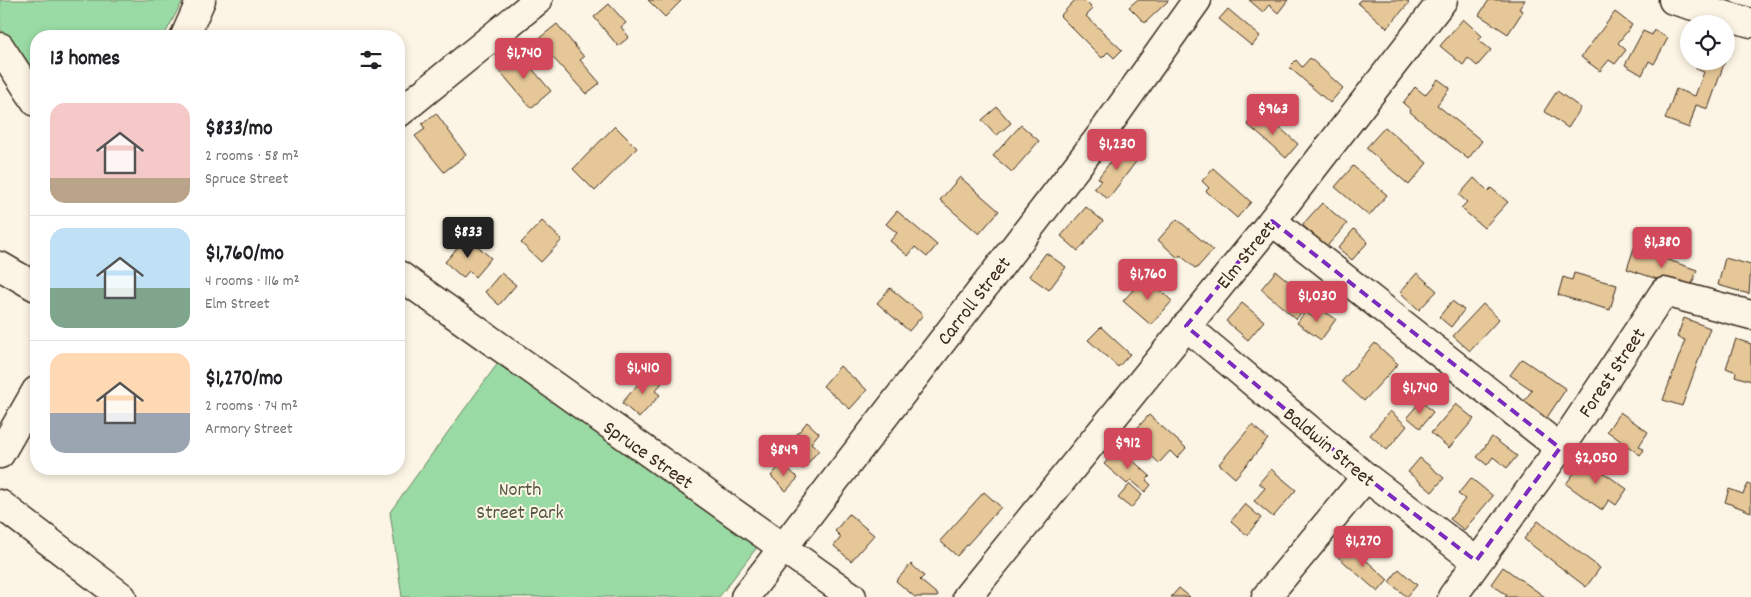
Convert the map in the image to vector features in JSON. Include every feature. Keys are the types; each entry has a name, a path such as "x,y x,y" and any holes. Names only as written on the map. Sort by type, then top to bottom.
{"street":[{"path":"188,30 201,0"},
{"path":"405,108 538,0"},
{"name":"Carroll Street","path":"745,597 1098,139 1197,0"},
{"name":"Elm Street","path":"967,597 1272,221 1443,0"},
{"path":"1673,0 1751,23"},
{"path":"0,46 30,89"},
{"path":"1272,221 1560,448"},
{"path":"0,266 30,284"},
{"name":"Spruce Street","path":"405,279 852,597"},
{"name":"Forest Street","path":"1452,597 1476,561 1560,448 1664,292 1751,315"},
{"name":"Baldwin Street","path":"1186,326 1366,476 1476,561"},
{"path":"0,454 30,402"},
{"path":"1266,597 1366,476"},
{"path":"0,504 122,597"}],"highlighted area":[{"path":"1272,221 1560,448 1476,561 1366,477 1186,326"}],"green space":[{"path":"0,0 183,0 167,30 30,30 30,72 0,28"},
{"name":"North Street Park","path":"498,363 758,546 719,597 402,597 390,512"}],"building":[{"path":"648,0 680,0 681,1 665,17"},
{"path":"1075,0 1084,0 1093,9 1086,16 1122,50 1114,58 1108,52 1102,58 1060,16"},
{"path":"1137,0 1168,1 1145,23 1129,7"},
{"path":"1249,0 1288,0 1278,13 1269,5 1263,12"},
{"path":"1360,0 1405,0 1409,3 1387,28 1358,3"},
{"path":"1489,0 1525,0 1519,9 1523,11 1508,34 1479,15"},
{"path":"609,4 626,23 621,27 629,37 618,46 594,17"},
{"path":"1228,9 1260,36 1252,46 1219,19"},
{"path":"1615,12 1632,25 1618,43 1626,50 1615,64 1609,60 1600,71 1581,57"},
{"path":"1463,19 1482,36 1479,40 1491,50 1477,66 1468,58 1463,65 1440,46"},
{"path":"557,24 584,57 580,60 600,83 586,94 537,40"},
{"path":"1654,30 1668,38 1654,64 1649,61 1642,75 1625,65 1643,31 1652,35"},
{"path":"518,52 551,91 531,108 498,69"},
{"path":"1310,58 1343,88 1330,103 1289,67 1296,60 1302,67"},
{"path":"1699,70 1722,70 1708,109 1696,105 1689,128 1665,119 1676,89 1695,96 1704,72"},
{"path":"1438,79 1450,88 1437,105 1482,141 1468,159 1410,112 1411,110 1403,103 1415,87 1425,95"},
{"path":"1557,91 1581,108 1568,128 1544,111"},
{"path":"997,107 1011,123 996,136 982,120"},
{"path":"436,113 466,155 444,172 415,136 425,129 422,124"},
{"path":"1256,113 1275,130 1278,126 1298,144 1286,158 1247,124"},
{"path":"1021,125 1039,141 1012,172 993,156"},
{"path":"615,126 637,148 595,191 573,169"},
{"path":"1385,127 1427,163 1409,185 1366,148"},
{"path":"1125,143 1141,155 1108,199 1094,188 1101,180 1098,178"},
{"path":"1353,166 1387,195 1369,216 1335,187"},
{"path":"1213,168 1251,202 1237,218 1206,191 1209,188 1202,181"},
{"path":"960,177 999,211 979,234 940,200"},
{"path":"1474,178 1488,191 1491,188 1508,202 1484,228 1461,208 1467,202 1459,195"},
{"path":"1322,203 1347,224 1327,246 1302,225"},
{"path":"1086,207 1103,221 1078,251 1061,236"},
{"path":"897,211 937,245 927,257 915,247 908,256 890,241 897,233 886,224"},
{"path":"1177,219 1213,250 1196,269 1180,255 1178,258 1158,240"},
{"path":"542,221 562,240 541,262 521,243"},
{"path":"1354,229 1368,242 1352,260 1338,248"},
{"path":"467,237 491,258 475,277 469,271 463,278 445,262"},
{"path":"1634,248 1697,270 1690,290 1627,269"},
{"path":"1046,253 1066,267 1049,290 1029,276"},
{"path":"1725,258 1751,265 1749,294 1718,285"},
{"path":"1276,271 1312,301 1296,319 1261,289"},
{"path":"501,273 516,285 499,305 485,292"},
{"path":"1417,273 1437,291 1419,310 1400,292"},
{"path":"1574,273 1617,285 1610,310 1558,295 1563,277 1572,280"},
{"path":"1145,277 1172,301 1151,325 1123,301"},
{"path":"890,288 923,315 909,331 877,303"},
{"path":"1452,301 1464,310 1451,327 1439,317"},
{"path":"1242,303 1264,321 1248,340 1226,321"},
{"path":"1483,304 1499,319 1470,351 1453,336"},
{"path":"1319,308 1336,319 1321,340 1297,323 1305,312 1313,317"},
{"path":"1684,318 1710,328 1682,406 1663,400 1685,340 1677,337"},
{"path":"1101,327 1130,354 1118,367 1088,340"},
{"path":"1736,339 1751,344 1751,381 1735,376 1736,372 1726,368"},
{"path":"1375,343 1398,364 1364,401 1342,381"},
{"path":"1522,359 1566,389 1546,419 1523,403 1532,390 1510,375"},
{"path":"840,366 867,390 850,409 823,386"},
{"path":"649,371 662,383 655,391 660,395 639,418 622,403"},
{"path":"1421,401 1433,412 1420,428 1407,417"},
{"path":"1456,404 1474,419 1449,448 1431,433"},
{"path":"1390,411 1407,426 1387,450 1370,435"},
{"path":"1620,412 1648,432 1639,446 1644,450 1640,455 1607,431"},
{"path":"1149,415 1186,448 1177,458 1170,451 1159,463 1130,436"},
{"path":"807,422 819,433 811,443 819,450 803,469 782,452"},
{"path":"1252,425 1268,439 1235,478 1219,464"},
{"path":"1492,437 1517,456 1507,468 1493,457 1487,465 1477,457"},
{"path":"1119,448 1150,476 1146,480 1151,485 1145,492 1131,480 1127,484 1104,464"},
{"path":"1420,458 1444,478 1432,492 1408,472"},
{"path":"1584,459 1627,489 1616,505 1609,500 1602,510 1566,484"},
{"path":"782,463 798,478 786,491 771,476"},
{"path":"1271,469 1296,490 1273,517 1254,501 1265,488 1259,483"},
{"path":"1471,478 1493,496 1464,530 1450,519 1465,499 1458,494"},
{"path":"1130,484 1142,495 1131,508 1118,498"},
{"path":"1748,484 1751,485 1751,512 1725,502 1729,489 1743,494"},
{"path":"984,492 1001,507 957,556 940,541"},
{"path":"1245,504 1261,518 1247,535 1231,521"},
{"path":"849,514 874,535 851,561 834,546 841,537 835,531"},
{"path":"1538,521 1600,568 1586,587 1524,539"},
{"path":"1348,544 1388,580 1378,592 1337,556"},
{"path":"911,564 924,576 920,580 938,595 937,597 915,597 896,581"},
{"path":"1503,567 1545,597 1505,597 1507,595 1491,584"},
{"path":"1399,569 1417,585 1407,597 1389,582"},
{"path":"1179,588 1190,597 1171,597"}]}
